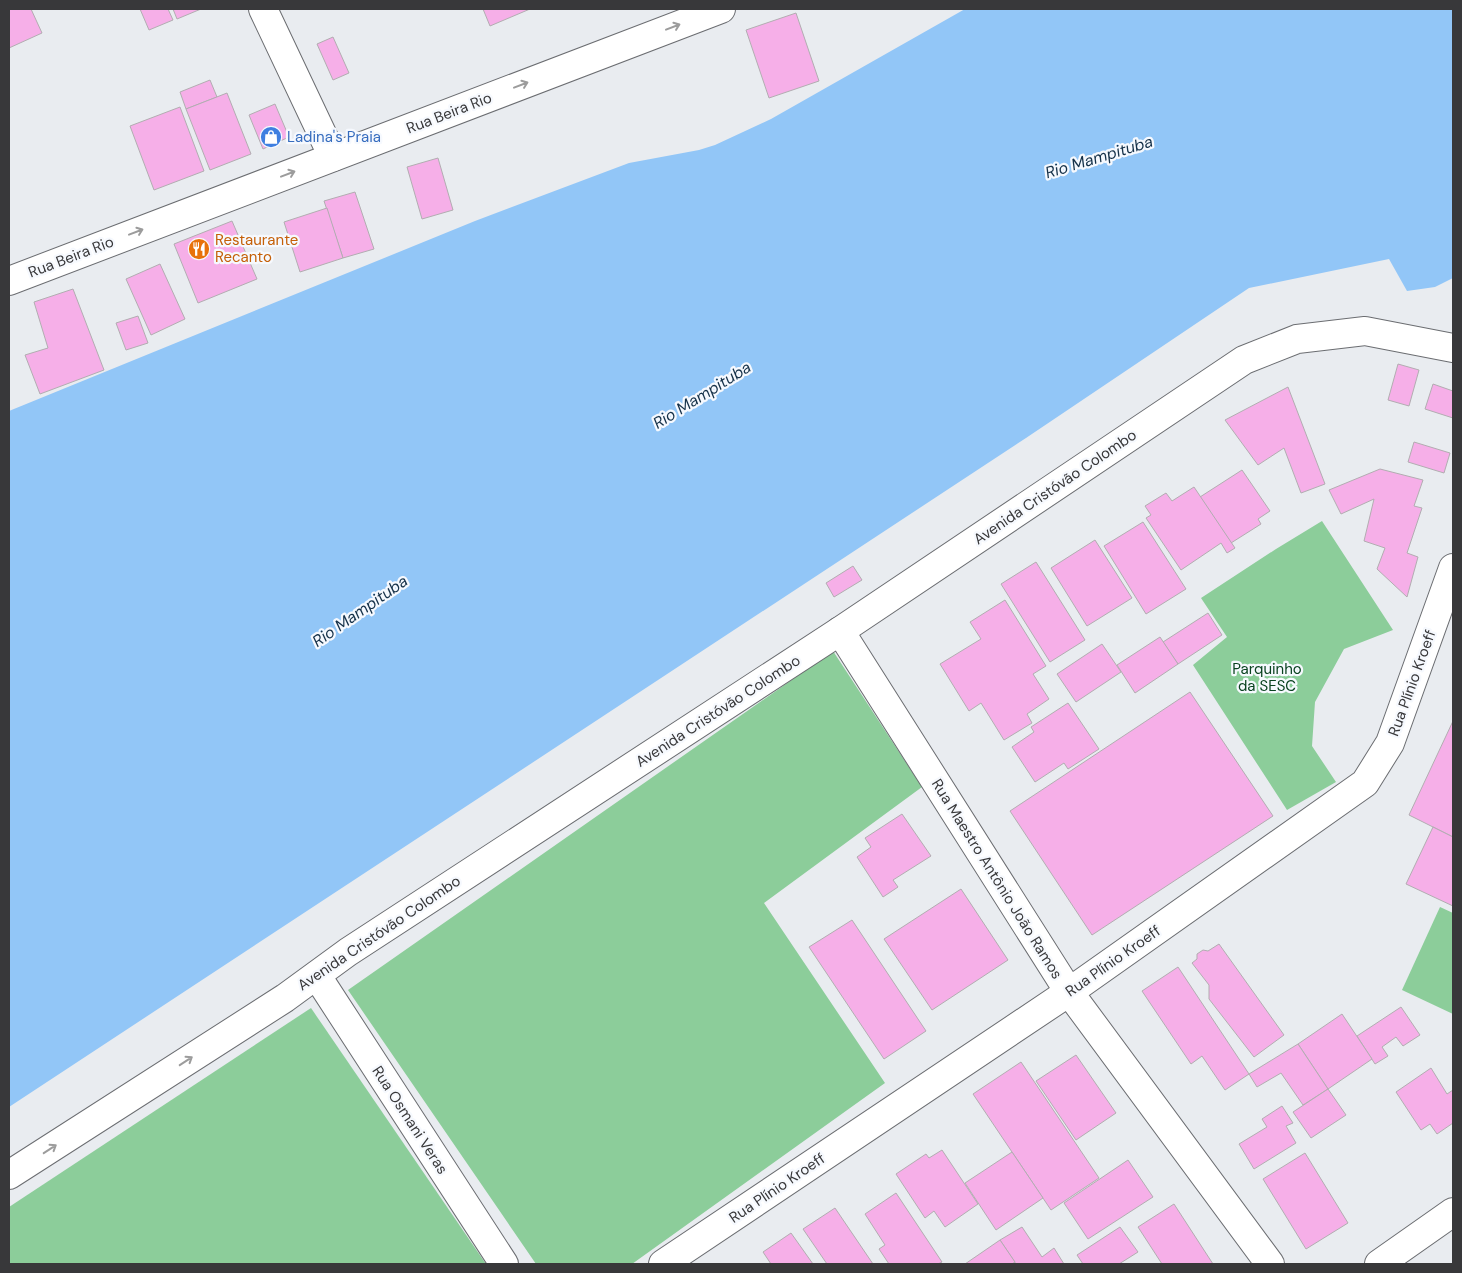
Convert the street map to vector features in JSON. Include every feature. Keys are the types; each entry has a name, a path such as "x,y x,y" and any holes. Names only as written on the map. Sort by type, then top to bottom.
{"street":[{"path":"263,9 332,157"},
{"name":"Rua Beira Rio","path":"9,281 721,9"},
{"name":"Avenida Cristóvão Colombo","path":"9,1175 285,998 348,952 840,631 1244,360 1297,339 1365,331 1453,348"},
{"name":"Rua Plínio Kroeff","path":"663,1264 1069,992 1365,783 1390,743 1453,568"},
{"name":"Rua Maestro Antônio João Ramos","path":"840,631 1069,992 1270,1264"},
{"name":"Rua Osmani Veras","path":"317,976 504,1264"},
{"path":"1379,1264 1453,1212"}],"green space":[{"name":"Parquinho da SESC","path":"1322,521 1393,630 1344,649 1315,702 1312,746 1336,782 1287,810 1193,665 1227,637 1201,598"},
{"path":"833,651 922,787 764,903 885,1083 632,1264 536,1264 348,990"},
{"path":"1440,907 1453,913 1453,1014 1402,990"},
{"path":"311,1008 486,1264 9,1264 9,1207"}],"water":[{"name":"Rio Mampituba","path":"965,9 1453,9 1453,278 1435,287 1407,291 1389,259 1249,288 1026,438 9,1107 9,411 475,221 629,163 699,150 715,145 771,119"}],"building":[{"path":"9,9 31,9 42,33 9,48"},
{"path":"140,9 168,9 173,20 149,30"},
{"path":"173,9 201,9 177,19"},
{"path":"483,9 530,9 490,26"},
{"path":"796,13 819,81 769,98 746,30"},
{"path":"333,37 349,73 333,80 317,44"},
{"path":"210,80 217,97 186,109 180,92"},
{"path":"227,93 251,154 210,170 186,109"},
{"path":"275,104 289,137 263,149 249,115"},
{"path":"180,107 204,171 154,190 130,126"},
{"path":"438,158 453,210 422,219 407,167"},
{"path":"355,192 374,249 343,258 324,201"},
{"path":"327,208 343,258 300,272 284,222"},
{"path":"232,221 257,279 198,303 174,244"},
{"path":"160,264 185,319 151,335 126,279"},
{"path":"73,289 104,370 40,394 25,355 48,348 34,302"},
{"path":"138,316 148,343 126,350 116,323"},
{"path":"1398,364 1419,370 1409,406 1388,400"},
{"path":"1433,384 1453,391 1453,418 1425,409"},
{"path":"1288,387 1325,484 1301,493 1284,448 1258,465 1225,420"},
{"path":"1414,442 1450,453 1444,473 1408,462"},
{"path":"1380,469 1423,480 1414,506 1422,508 1407,553 1418,557 1407,597 1377,569 1385,548 1364,541 1374,499 1341,514 1329,490"},
{"path":"1242,470 1270,511 1258,519 1261,524 1231,543 1200,497"},
{"path":"1194,487 1235,548 1227,553 1221,543 1181,570 1146,518 1151,515 1145,506 1166,493 1172,501"},
{"path":"1143,522 1186,589 1146,614 1104,546"},
{"path":"1095,540 1132,598 1087,626 1051,568"},
{"path":"1036,562 1085,640 1050,662 1001,584"},
{"path":"853,566 862,580 834,597 826,583"},
{"path":"1005,600 1046,666 1033,674 1049,699 1027,714 1032,723 1004,740 981,703 969,711 940,664 981,639 970,622"},
{"path":"1208,613 1222,635 1178,664 1163,642"},
{"path":"1160,637 1178,664 1135,693 1117,665"},
{"path":"1102,644 1121,672 1076,702 1057,674"},
{"path":"1190,692 1273,816 1092,935 1010,811"},
{"path":"1068,703 1099,749 1068,769 1064,763 1035,782 1012,747 1034,732 1031,727"},
{"path":"1453,721 1453,837 1409,815"},
{"path":"902,814 931,856 893,880 898,887 883,897 857,857 871,847 865,838"},
{"path":"1433,827 1453,837 1453,906 1406,884"},
{"path":"961,889 1008,960 932,1010 884,939"},
{"path":"852,920 926,1031 884,1059 809,947"},
{"path":"1219,944 1284,1035 1254,1057 1209,999 1209,985 1192,963 1197,959 1197,954 1203,950 1208,951"},
{"path":"1178,967 1249,1074 1225,1090 1202,1056 1191,1064 1142,991"},
{"path":"1401,1007 1420,1035 1403,1046 1396,1037 1382,1047 1388,1056 1375,1064 1357,1036"},
{"path":"1342,1014 1372,1059 1328,1089 1298,1044"},
{"path":"1298,1044 1328,1089 1303,1105 1281,1073 1257,1087 1249,1074"},
{"path":"1076,1055 1116,1113 1076,1140 1036,1081"},
{"path":"1021,1062 1099,1178 1051,1210 973,1094"},
{"path":"1431,1068 1447,1094 1453,1090 1453,1123 1437,1134 1430,1124 1421,1130 1396,1092"},
{"path":"1328,1089 1346,1115 1311,1138 1293,1112"},
{"path":"1282,1106 1293,1123 1286,1126 1296,1143 1254,1169 1239,1144 1267,1127 1262,1119"},
{"path":"942,1150 978,1204 945,1227 934,1211 925,1218 896,1174 926,1154 929,1158"},
{"path":"1012,1152 1043,1198 996,1230 965,1183"},
{"path":"1305,1153 1348,1223 1306,1249 1263,1179"},
{"path":"1128,1160 1153,1197 1088,1239 1064,1203"},
{"path":"896,1193 942,1262 938,1264 889,1264 879,1249 885,1245 865,1214"},
{"path":"1174,1204 1213,1264 1162,1264 1138,1227"},
{"path":"835,1208 873,1264 827,1264 803,1229"},
{"path":"1022,1227 1042,1257 1054,1248 1064,1264 1016,1264 1000,1240"},
{"path":"1120,1227 1138,1252 1119,1264 1083,1264 1077,1255"},
{"path":"791,1233 813,1264 771,1264 763,1252"},
{"path":"1000,1240 1015,1262 1012,1264 965,1264"}],"place":[{"name":"Ladina's Praia","path":"271,137"},
{"name":"Restaurante Recanto","path":"199,249"}]}
